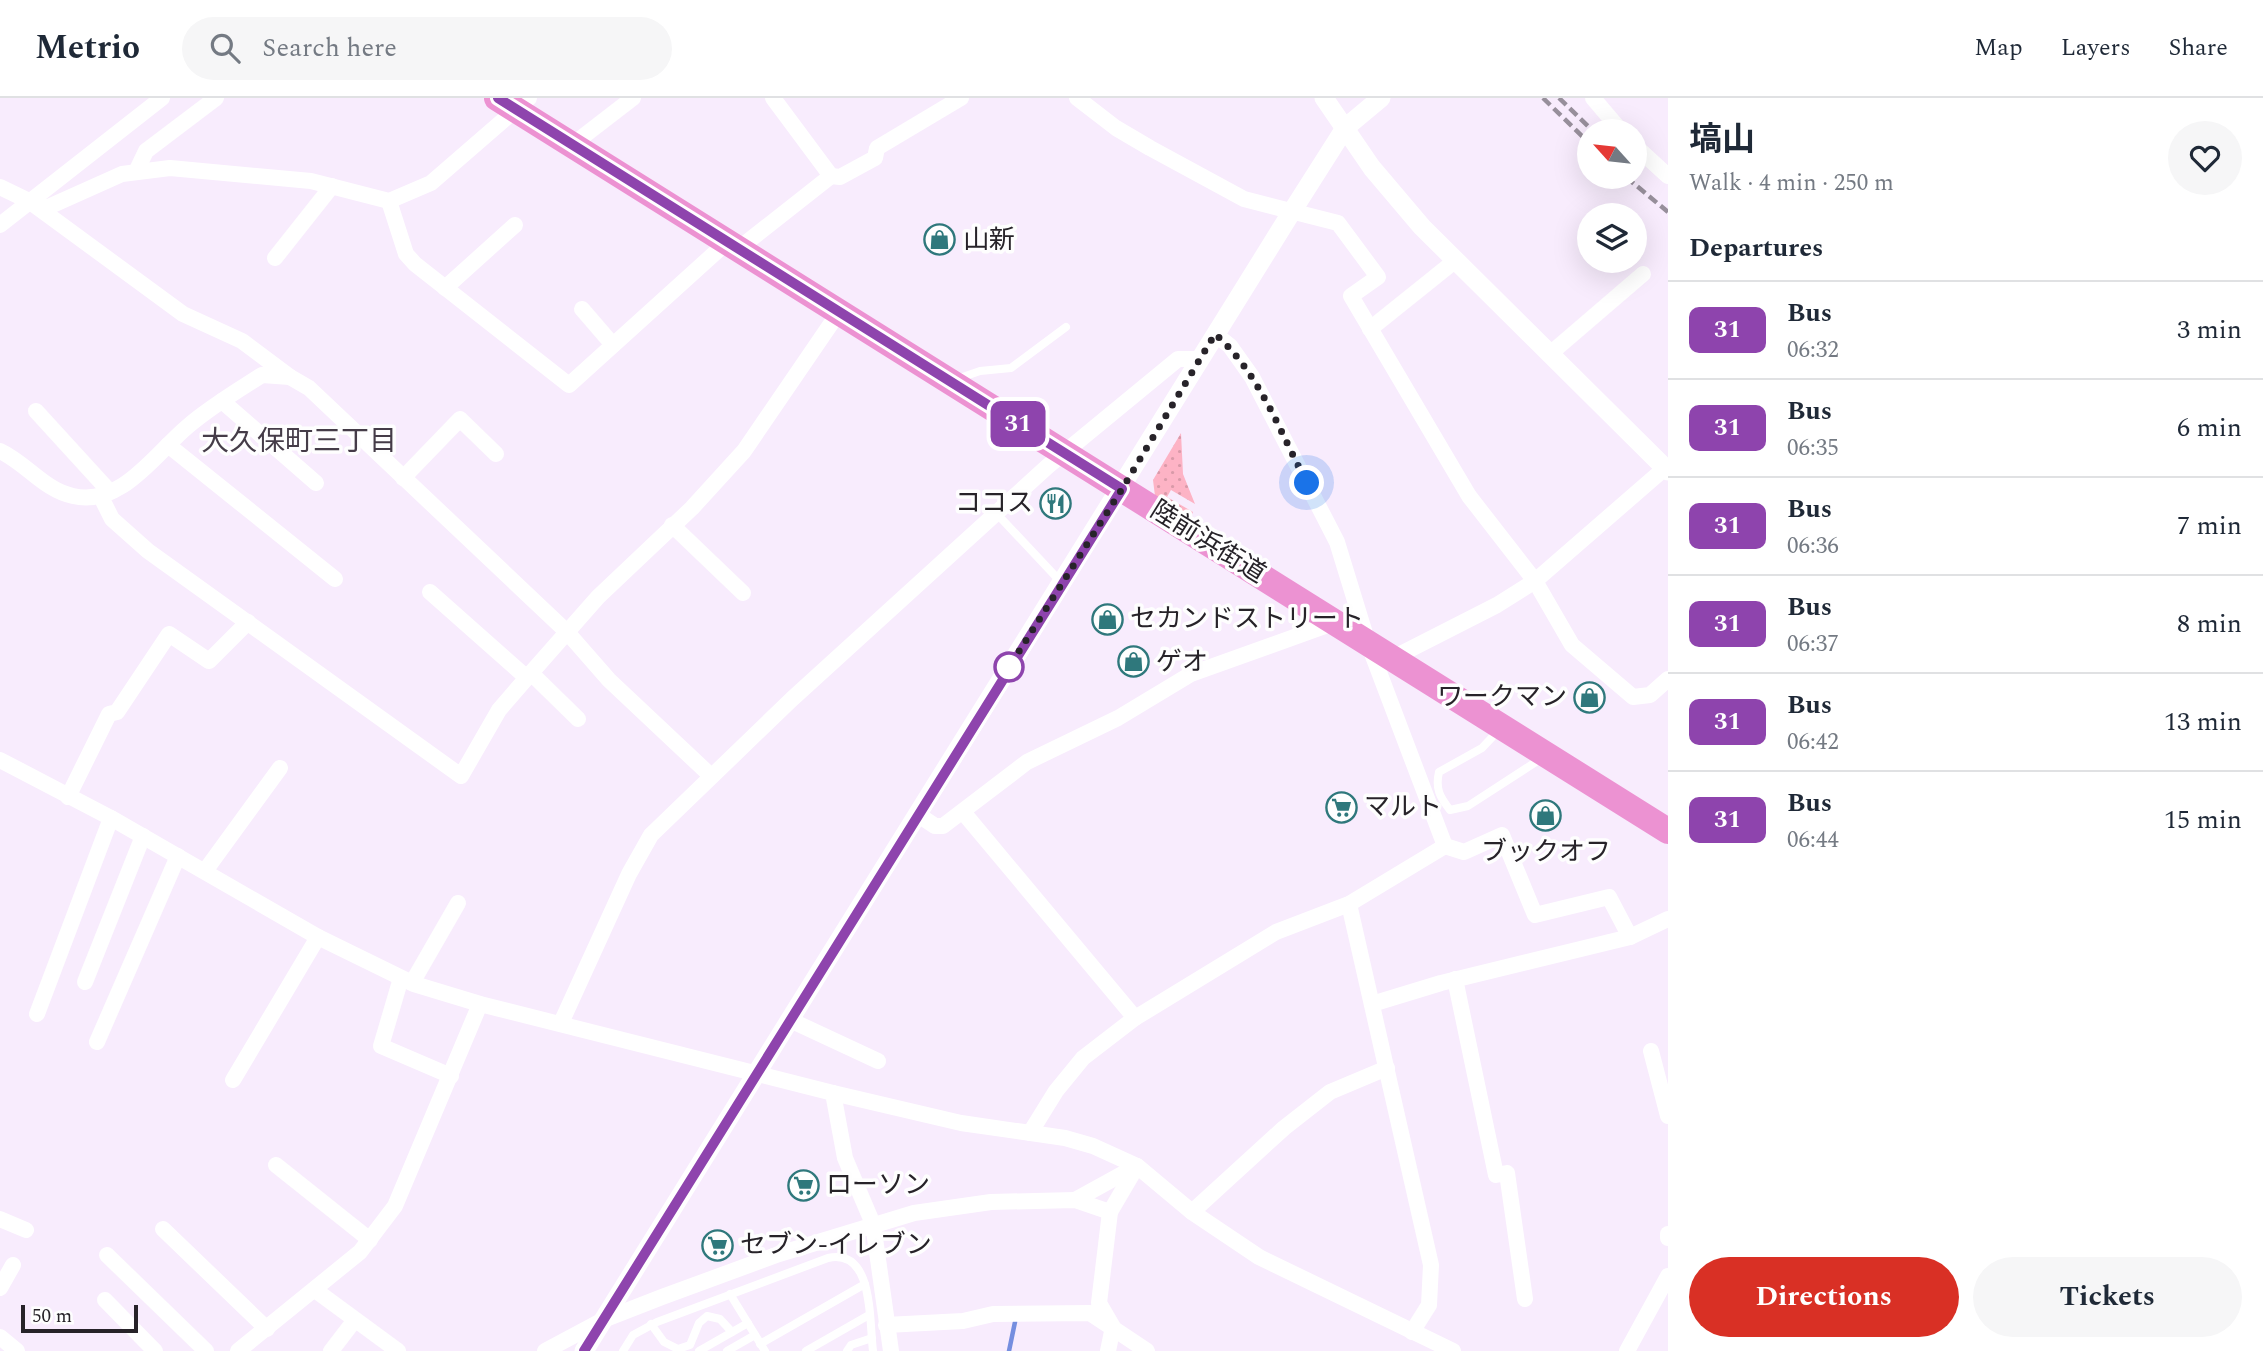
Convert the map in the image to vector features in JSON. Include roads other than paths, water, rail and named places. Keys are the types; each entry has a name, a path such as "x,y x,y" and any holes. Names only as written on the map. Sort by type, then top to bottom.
{"highway":[{"name":"陸前浜街道","path":"514,102 572,145 731,246 1668,831"}],"street":[{"path":"0,225 162,98"},
{"path":"136,172 146,151 216,98"},
{"path":"572,145 633,98"},
{"path":"773,98 831,176"},
{"path":"389,201 406,254 569,385 731,246 831,176 840,177 875,158 877,148 961,98"},
{"path":"1077,98 1116,128 1198,176 1244,199 1338,223 1378,277 1351,296 1469,496 1535,582 1572,645 1633,697 1650,695 1668,679"},
{"path":"1324,98 1396,199 1667,470 1535,582 1497,605 1393,658"},
{"path":"584,1351 1345,128 1381,98"},
{"path":"1593,98 1611,119"},
{"path":"0,187 47,208 122,174 170,168 311,181 389,201 431,183 514,102"},
{"path":"1647,157 1668,176"},
{"path":"275,258 332,186"},
{"path":"29,201 184,314 243,341 309,388 567,632 609,680 710,775"},
{"path":"445,288 515,225"},
{"path":"1370,329 1456,260"},
{"path":"1551,353 1643,274"},
{"path":"582,309 613,345"},
{"path":"36,411 106,494 112,519 148,551 461,776 499,710 529,675 567,632 744,451 839,312"},
{"path":"1215,334 1230,346 1252,377 1337,542 1368,643 1445,846"},
{"path":"561,1023 629,874 651,835 710,775 1064,453 1178,359 1199,359"},
{"path":"0,451 44,483 73,496 106,494 141,473 187,426 262,375 290,377"},
{"path":"222,401 316,483"},
{"path":"403,478 460,419 496,454"},
{"path":"168,445 335,579"},
{"path":"672,526 743,593"},
{"path":"430,592 578,719"},
{"path":"68,797 109,714 117,712 169,634 209,661 248,622"},
{"path":"917,814 935,826 943,826 1027,762 1118,718 1191,674 1336,622"},
{"path":"0,760 111,818 318,937 407,981 480,1004 833,1093 961,1123 1093,1146 1137,1166 1192,1212 1259,1257 1453,1351"},
{"path":"205,871 280,768"},
{"path":"962,812 1135,1018"},
{"path":"37,1014 111,818"},
{"path":"1030,1133 1056,1091 1083,1058 1135,1018 1276,932 1349,904 1445,846 1464,852 1502,835 1535,915 1609,897 1630,937"},
{"path":"85,982 143,836"},
{"path":"97,1042 178,856"},
{"path":"451,1076 381,1046 407,981 458,903"},
{"path":"1349,904 1431,1265 1429,1305 1412,1332"},
{"path":"1372,1004 1455,979 1630,937 1668,919"},
{"path":"233,1080 318,937"},
{"path":"1455,979 1496,1175 1507,1173 1525,1298"},
{"path":"238,1351 360,1252 395,1206 480,1004"},
{"path":"790,1020 878,1061"},
{"path":"1651,1051 1668,1116"},
{"path":"1192,1212 1284,1128 1330,1092 1387,1068"},
{"path":"833,1093 845,1158 873,1224 891,1351"},
{"path":"276,1165 370,1240"},
{"path":"1074,1200 1137,1166"},
{"path":"1108,1351 1114,1327 1099,1303 1110,1212 1137,1166"},
{"path":"545,1351 603,1320 779,1254 914,1213 991,1202 1074,1200 1110,1212"},
{"path":"0,1219 26,1230"},
{"path":"163,1229 267,1329"},
{"path":"107,1255 206,1351"},
{"path":"0,1288 13,1265"},
{"path":"1627,1351 1668,1276"},
{"path":"315,1290 398,1351"},
{"path":"105,1300 155,1351"},
{"path":"886,1325 962,1321 993,1314 1090,1313 1147,1351"},
{"path":"331,1351 354,1321"},
{"path":"0,1336 17,1351"}],"lane":[{"path":"950,382 980,371 1011,368 1066,327"},
{"path":"997,514 1062,583"},
{"path":"1501,726 1482,748 1439,772 1436,783 1439,796 1450,810 1468,806 1548,755"},
{"path":"623,1351 633,1335 651,1324 836,1256 855,1262 864,1284 873,1351"},
{"path":"730,1294 762,1347 864,1284"},
{"path":"806,1351 820,1348 869,1315"},
{"path":"651,1324 664,1342 680,1349 694,1339 699,1323 707,1316 720,1319 732,1332"},
{"path":"699,1351 748,1323"},
{"path":"727,1351 755,1335"},
{"path":"847,1351 851,1345 872,1338"}],"waterway":[{"path":"1009,1351 1015,1322"}],"railway":[{"path":"1543,98 1577,131"},
{"path":"1559,98 1581,119"},
{"path":"1640,189 1668,212"}],"place":[{"name":"山新","path":"940,240"},
{"name":"ココス","path":"1056,503"},
{"name":"セカンドストリート","path":"1107,619"},
{"name":"ゲオ","path":"1133,662"},
{"name":"ワークマン","path":"1590,697"},
{"name":"マルト","path":"1341,807"},
{"name":"ブックオフ","path":"1546,816"},
{"name":"ローソン","path":"803,1185"},
{"name":"セブン-イレブン","path":"717,1245"}],"district":[{"name":"大久保町三丁目","path":"299,441"}]}
